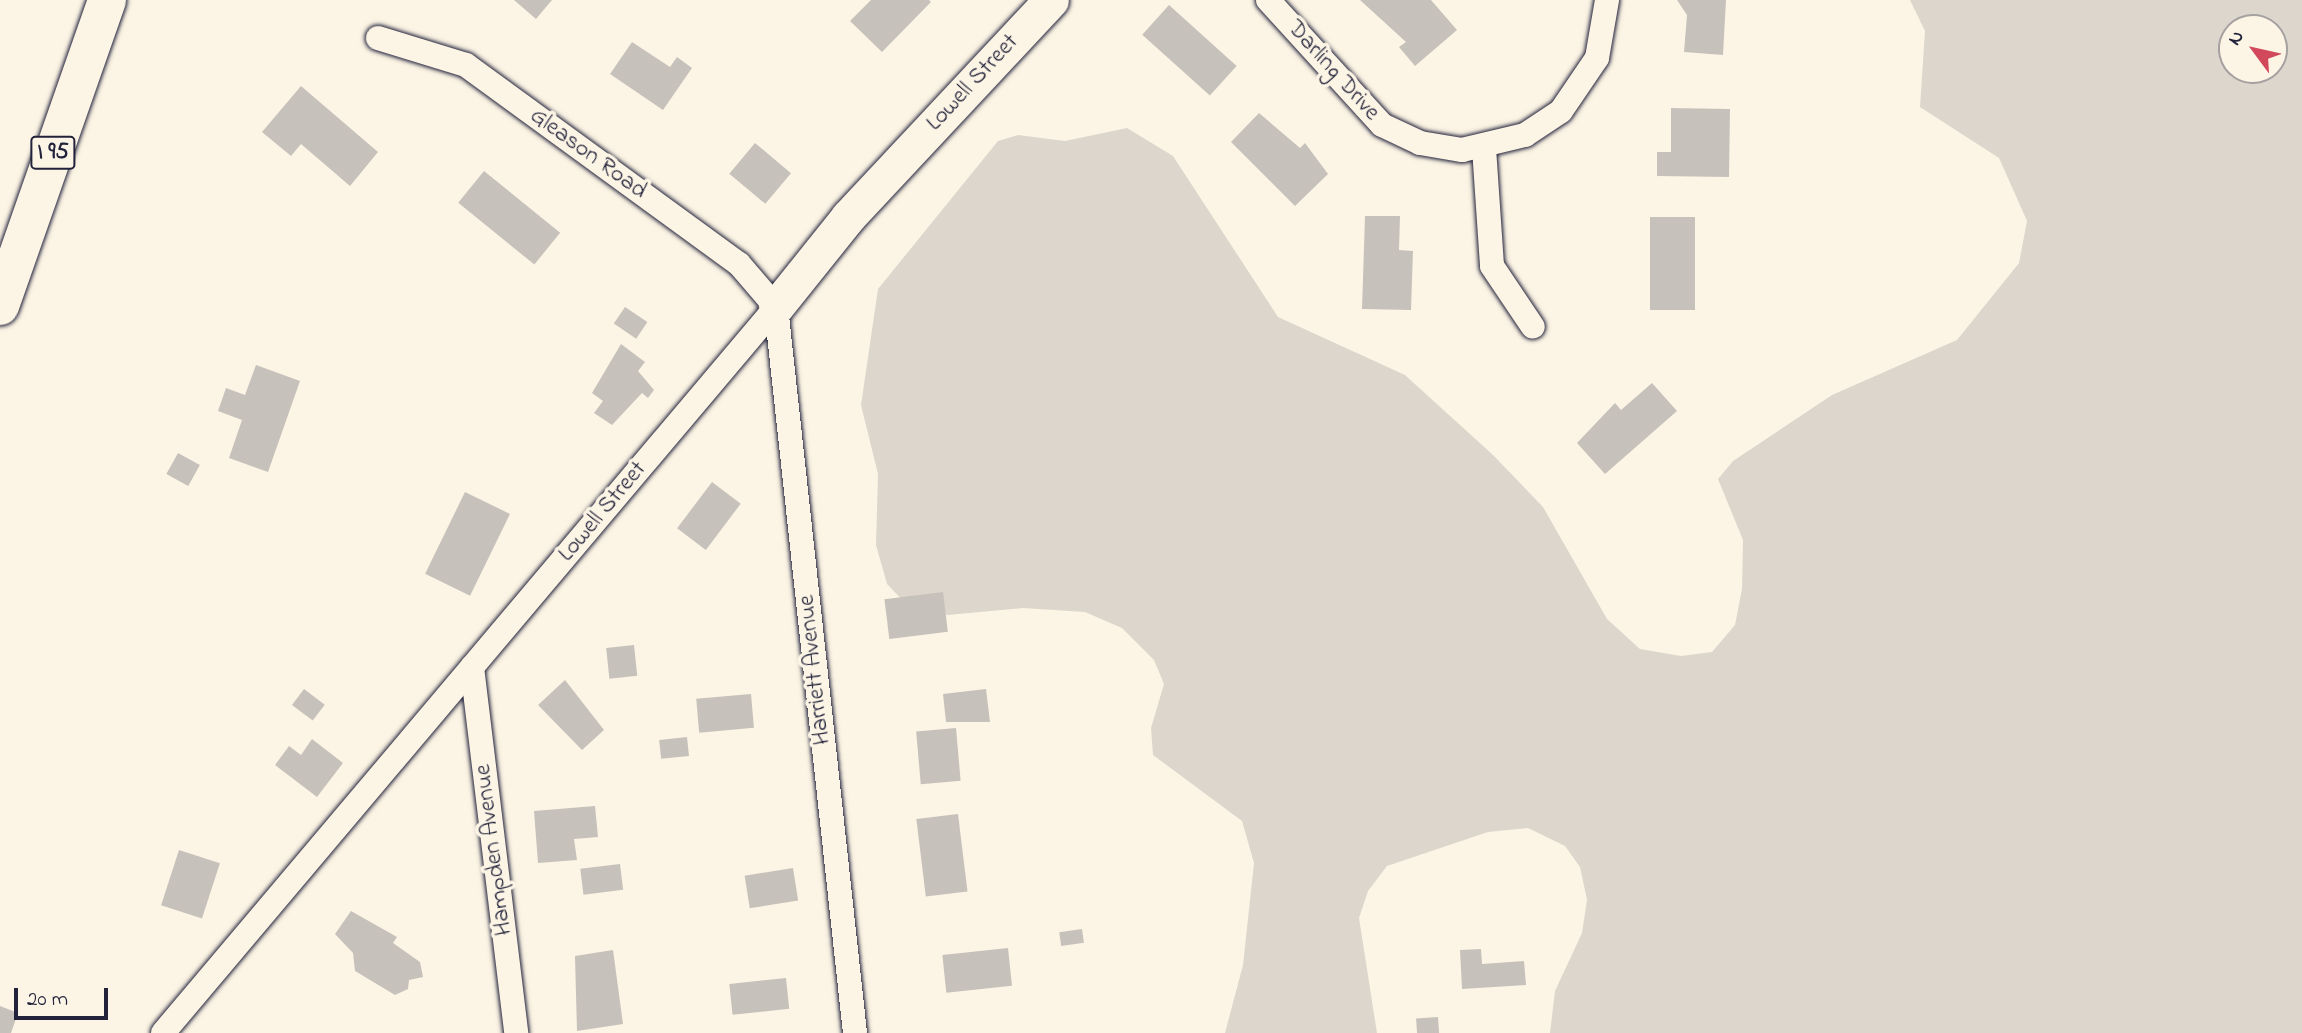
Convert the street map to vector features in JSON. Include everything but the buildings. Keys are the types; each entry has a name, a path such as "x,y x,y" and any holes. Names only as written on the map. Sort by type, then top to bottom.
{"highway":[{"name":"I 95","path":"0,306 107,0"}],"street":[{"name":"Lowell Street","path":"163,1033 776,307 848,217 1051,0"},
{"name":"Darling Drive","path":"1268,0 1382,125 1441,148 1484,148 1535,130 1575,95 1597,58 1607,0"},
{"name":"Gleason Road","path":"378,38 466,65 739,264 776,307"},
{"path":"1484,148 1492,266 1533,327"},
{"name":"Harriett Avenue","path":"776,307 855,1033"},
{"name":"Hampden Avenue","path":"472,667 516,1033"}],"shaded area":[{"path":"1910,0 2302,0 2302,1033 1550,1033 1555,991 1582,933 1587,900 1580,867 1565,846 1528,828 1488,832 1387,866 1368,891 1359,918 1377,1033 1225,1033 1243,965 1254,863 1242,821 1153,755 1151,728 1164,684 1154,660 1122,628 1085,612 1023,608 948,615 907,605 887,584 876,545 878,474 861,405 878,289 998,141 1018,135 1065,141 1127,128 1173,156 1278,317 1405,375 1493,455 1543,507 1607,619 1640,649 1681,656 1712,652 1735,625 1742,589 1743,540 1718,479 1733,461 1832,395 1957,340 2019,263 2027,221 1999,158 1920,107 1925,31"}]}
